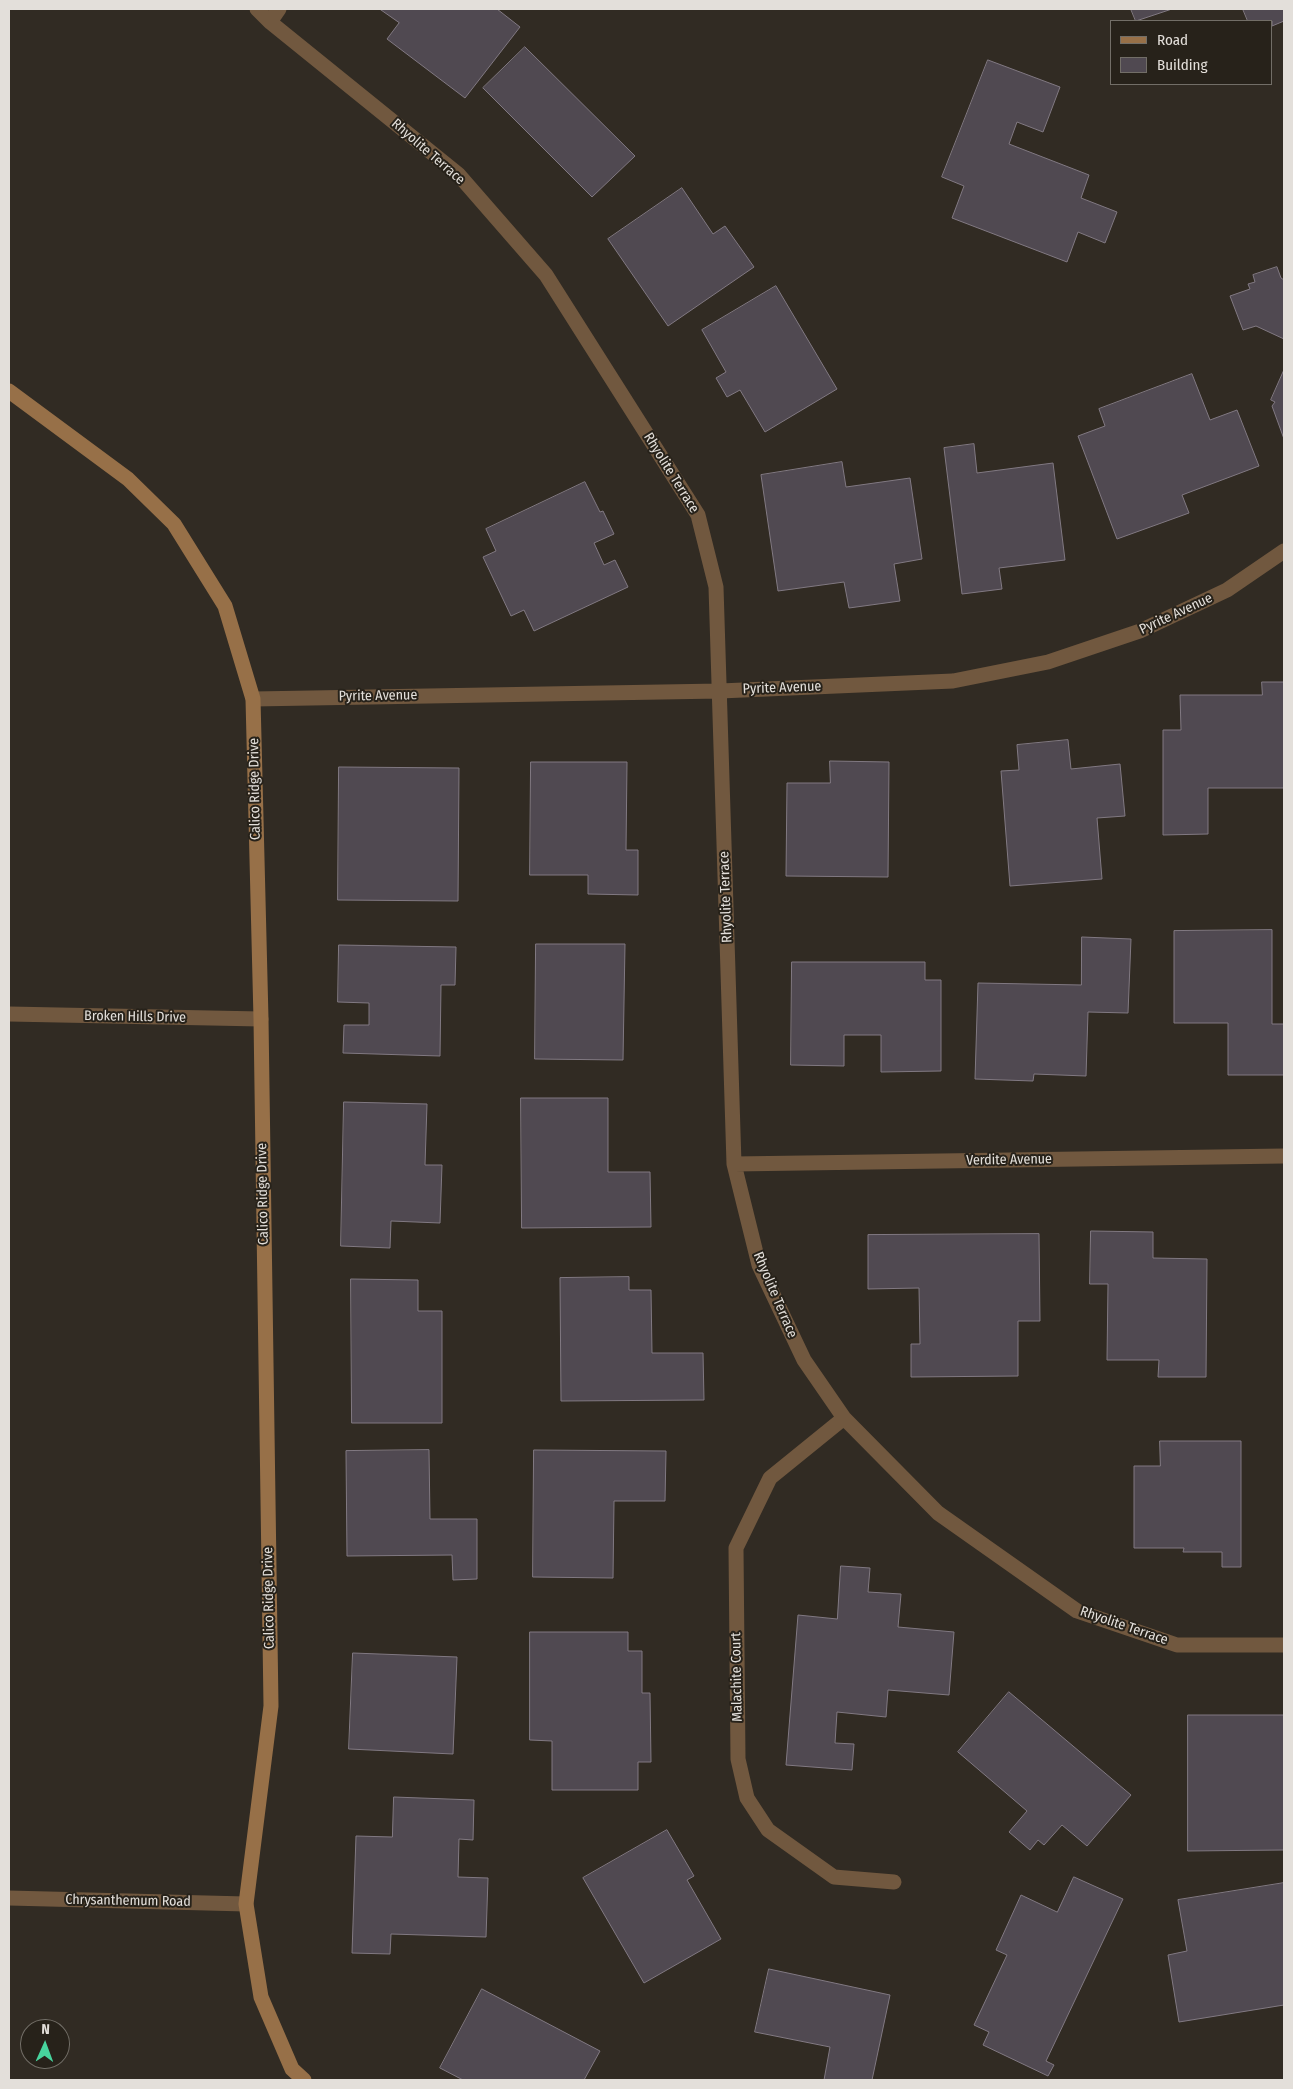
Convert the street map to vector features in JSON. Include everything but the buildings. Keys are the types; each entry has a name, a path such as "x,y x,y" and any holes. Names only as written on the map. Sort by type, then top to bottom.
{"street":[{"name":"Rhyolite Terrace","path":"257,9 270,22 458,174 546,275 698,515 716,587 734,1164 759,1266 804,1360 844,1418 938,1513 1077,1611 1176,1644 1284,1645"},
{"path":"270,22 279,9"},
{"name":"Calico Ridge Drive","path":"9,391 128,479 174,524 225,606 253,698 261,1019 271,1706 246,1904 261,1997 292,2069 304,2080"},
{"name":"Pyrite Avenue","path":"253,698 720,691 953,681 1048,662 1140,631 1227,590 1284,551"},
{"name":"Broken Hills Drive","path":"9,1014 261,1019"},
{"name":"Verdite Avenue","path":"734,1164 1284,1156"},
{"name":"Malachite Court","path":"844,1418 770,1478 736,1548 738,1759 746,1798 768,1830 834,1877 894,1882"},
{"name":"Chrysanthemum Road","path":"9,1898 246,1904"}]}
